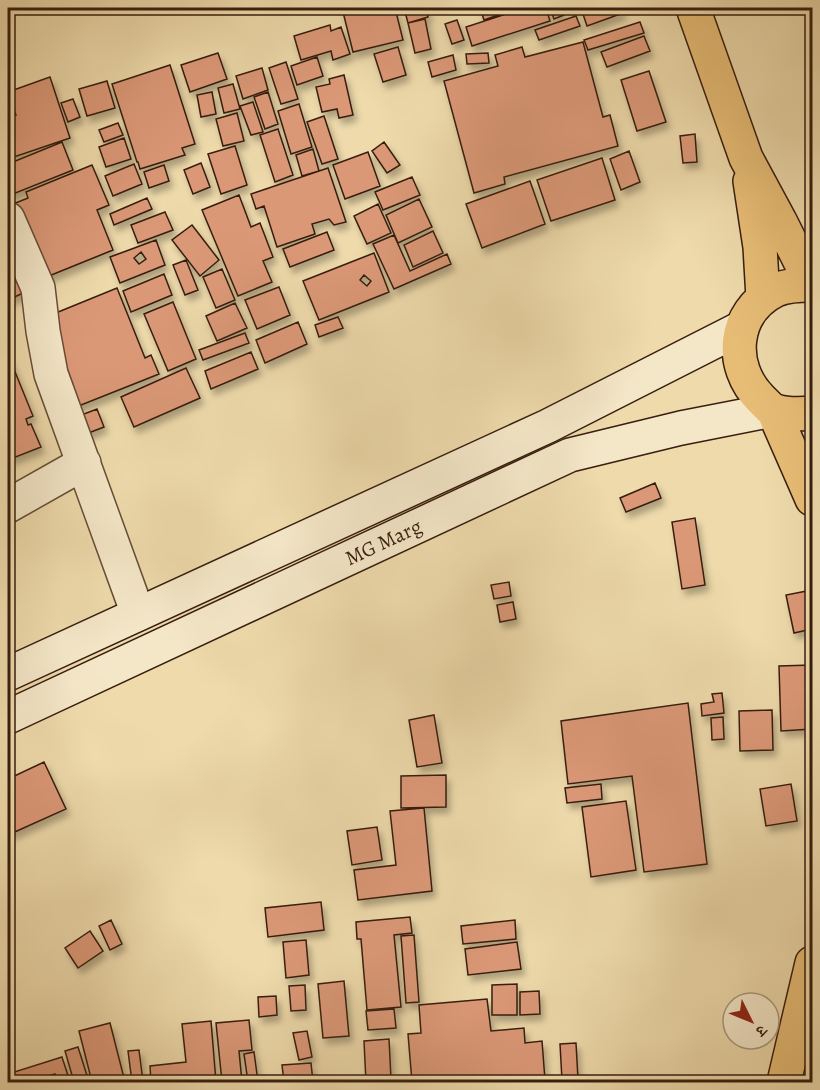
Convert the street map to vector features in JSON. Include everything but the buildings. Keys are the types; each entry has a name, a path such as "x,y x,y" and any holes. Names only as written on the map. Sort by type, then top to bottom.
{"main road":[{"path":"693,8 746,158 813,285 795,285 777,289 763,298 750,312 741,328 738,347 740,366 747,383 773,410 813,499"},
{"path":"746,158 760,247 763,298"},
{"path":"8,219 38,288 51,375 138,614"},
{"path":"8,674 548,426 741,328"},
{"path":"773,410 793,414 813,413"},
{"name":"MG Marg","path":"8,717 570,455 681,428 773,410"},
{"path":"8,506 84,463"},
{"path":"784,1083 813,963"}]}
